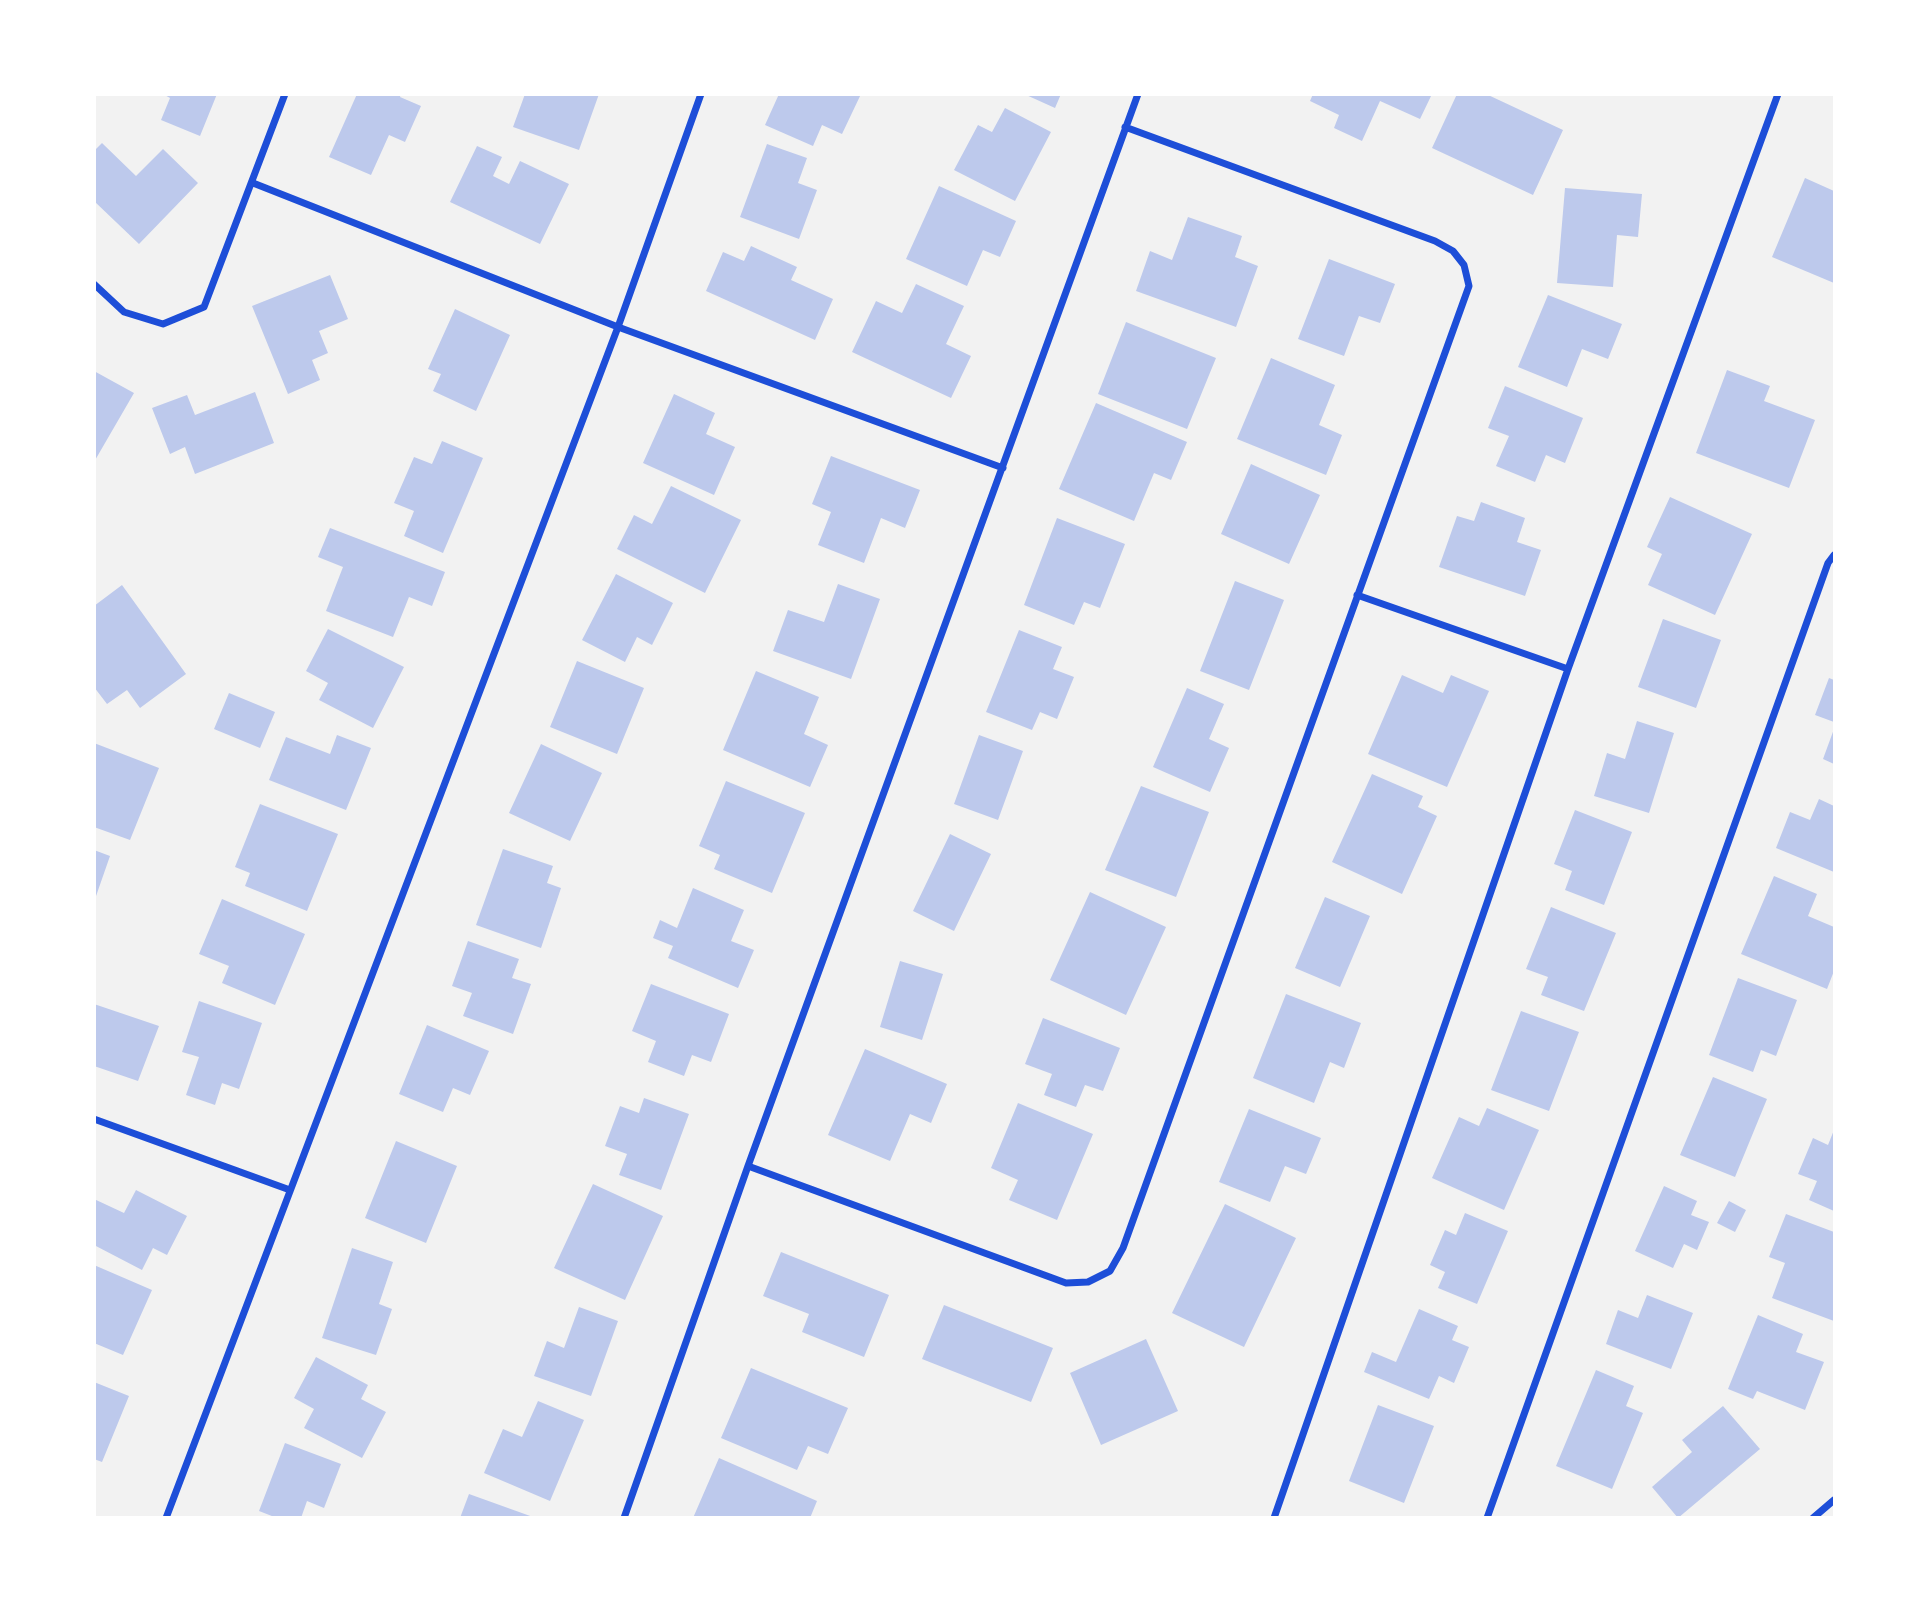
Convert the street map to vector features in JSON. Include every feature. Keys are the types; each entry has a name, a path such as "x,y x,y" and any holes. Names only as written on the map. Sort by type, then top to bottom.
{"street":[{"path":"94,284 124,312 163,324 204,307 285,94"},
{"path":"166,1517 618,327 701,94"},
{"path":"624,1517 748,1166 1138,94"},
{"path":"1273,1517 1568,669 1778,94"},
{"path":"748,1166 1066,1283 1088,1282 1110,1271 1123,1248 1469,286 1464,265 1453,251 1436,241 1125,127"},
{"path":"253,183 618,327 1003,468"},
{"path":"1486,1517 1828,563 1835,555"},
{"path":"1357,595 1568,669"},
{"path":"94,1119 290,1190"},
{"path":"1813,1517 1835,1500"}],"building":[{"path":"163,94 217,94 200,136 161,120 170,98"},
{"path":"357,94 401,94 400,97 421,106 405,142 389,135 371,175 329,157"},
{"path":"525,94 599,94 579,150 513,127"},
{"path":"779,94 861,94 842,134 822,125 813,146 765,125"},
{"path":"1024,94 1061,94 1055,108"},
{"path":"1313,94 1432,94 1420,119 1380,101 1362,141 1334,128 1339,115 1310,101"},
{"path":"1457,94 1486,94 1563,130 1533,195 1432,148"},
{"path":"1005,108 1051,132 1015,201 954,170 978,125 992,132"},
{"path":"102,143 136,176 163,149 198,183 139,244 94,201 94,151"},
{"path":"767,144 807,158 798,183 817,190 799,239 740,217"},
{"path":"477,146 502,157 493,176 509,184 520,161 569,184 540,244 450,202"},
{"path":"1805,178 1834,191 1834,283 1772,257"},
{"path":"939,186 1016,221 1000,257 983,250 967,286 906,259"},
{"path":"1565,188 1642,194 1638,237 1617,235 1613,287 1557,283"},
{"path":"1188,217 1242,236 1235,257 1258,266 1236,327 1136,291 1150,251 1172,260"},
{"path":"751,246 797,267 791,280 833,299 815,340 706,291 723,252 744,261"},
{"path":"1329,259 1395,284 1380,323 1359,316 1344,356 1298,339"},
{"path":"330,275 348,319 319,331 328,353 312,360 320,380 288,394 252,306"},
{"path":"916,284 964,306 946,344 971,356 951,398 852,352 876,301 902,313"},
{"path":"1548,295 1622,324 1608,359 1582,349 1567,387 1518,367"},
{"path":"455,309 510,335 476,411 433,391 441,374 428,369"},
{"path":"1126,322 1216,358 1187,429 1098,394"},
{"path":"1271,358 1335,385 1319,425 1342,435 1326,475 1237,439"},
{"path":"1727,370 1770,386 1764,401 1815,420 1789,488 1696,453"},
{"path":"94,371 134,393 94,462"},
{"path":"1505,386 1583,418 1565,463 1546,455 1535,482 1496,466 1509,436 1488,428"},
{"path":"255,392 274,443 195,474 185,447 170,454 152,408 187,395 195,415"},
{"path":"674,394 715,413 706,434 735,447 714,495 643,463"},
{"path":"1096,403 1187,442 1171,480 1154,473 1134,521 1059,489"},
{"path":"442,441 483,458 443,553 404,536 414,511 394,503 414,457 432,464"},
{"path":"831,456 920,490 905,528 881,518 864,563 818,545 831,512 812,504"},
{"path":"1251,464 1320,495 1289,564 1221,534"},
{"path":"671,486 741,520 705,593 617,549 634,515 652,524"},
{"path":"1670,497 1752,534 1715,615 1648,585 1662,554 1647,547"},
{"path":"1481,502 1525,518 1517,542 1541,550 1525,596 1439,567 1457,516 1474,521"},
{"path":"1057,518 1125,544 1100,608 1084,602 1074,625 1024,605"},
{"path":"330,528 445,572 432,606 409,597 393,637 326,611 343,567 318,557"},
{"path":"616,574 673,603 652,645 637,637 625,662 582,640"},
{"path":"1235,581 1284,600 1249,690 1200,671"},
{"path":"838,584 880,599 851,679 773,651 788,610 824,622"},
{"path":"122,585 186,674 140,708 127,690 107,704 94,687 94,606"},
{"path":"1663,619 1721,640 1696,708 1638,687"},
{"path":"328,629 404,667 373,728 319,700 328,683 306,671"},
{"path":"1019,630 1062,647 1053,669 1074,677 1057,719 1040,712 1032,730 986,712"},
{"path":"577,661 644,688 617,754 550,727"},
{"path":"756,671 819,697 804,734 828,745 810,787 723,750"},
{"path":"1402,675 1443,693 1451,675 1489,691 1447,787 1368,754"},
{"path":"1829,678 1834,680 1834,722 1815,715"},
{"path":"1187,688 1224,704 1209,739 1229,748 1210,792 1153,767"},
{"path":"229,693 275,712 260,748 214,729"},
{"path":"1637,721 1674,733 1649,813 1594,796 1607,753 1625,759"},
{"path":"1834,729 1834,764 1823,759"},
{"path":"337,735 371,748 346,810 269,780 286,737 330,754"},
{"path":"979,735 1023,751 998,820 954,804"},
{"path":"94,743 159,768 130,840 94,827"},
{"path":"541,744 602,773 570,841 509,813"},
{"path":"1372,774 1423,796 1418,807 1437,816 1402,894 1332,862"},
{"path":"726,781 805,813 772,893 714,869 720,855 699,846"},
{"path":"1141,786 1209,812 1176,897 1105,870"},
{"path":"1819,799 1834,806 1834,872 1776,848 1790,812 1810,820"},
{"path":"260,804 338,834 307,911 245,886 250,873 235,867"},
{"path":"1575,810 1632,832 1604,905 1565,890 1572,871 1554,864"},
{"path":"950,834 991,854 954,931 913,911"},
{"path":"503,849 553,866 547,883 561,888 541,948 476,925"},
{"path":"94,850 110,856 95,899 94,899"},
{"path":"1774,876 1817,894 1808,916 1834,927 1834,971 1827,989 1741,954"},
{"path":"693,888 744,910 731,941 754,950 738,988 668,958 673,946 653,938 660,920 677,928"},
{"path":"1090,892 1166,927 1126,1015 1050,980"},
{"path":"1325,897 1370,916 1340,987 1295,968"},
{"path":"222,899 305,934 275,1005 222,983 229,966 199,954"},
{"path":"1551,907 1616,933 1584,1011 1541,995 1548,977 1526,969"},
{"path":"468,941 519,959 512,978 531,984 513,1034 463,1016 472,993 452,986"},
{"path":"900,961 943,974 922,1040 880,1027"},
{"path":"1738,978 1797,1000 1776,1056 1761,1050 1753,1072 1709,1055"},
{"path":"651,984 729,1014 711,1062 692,1055 684,1076 648,1062 656,1041 632,1031"},
{"path":"1286,994 1361,1023 1344,1068 1330,1062 1314,1103 1253,1078"},
{"path":"199,1001 262,1023 239,1089 222,1083 215,1105 186,1095 199,1057 182,1052"},
{"path":"94,1004 159,1026 138,1081 94,1066"},
{"path":"1521,1011 1579,1032 1549,1111 1491,1090"},
{"path":"1043,1018 1120,1048 1103,1091 1085,1085 1076,1107 1044,1095 1052,1074 1025,1064"},
{"path":"427,1025 489,1051 470,1095 453,1088 443,1112 399,1094"},
{"path":"865,1049 947,1084 931,1123 910,1114 890,1161 828,1135"},
{"path":"1713,1077 1767,1099 1735,1177 1680,1155"},
{"path":"644,1098 689,1114 661,1190 619,1175 627,1154 605,1146 620,1106 639,1113"},
{"path":"1018,1103 1093,1134 1057,1220 1009,1200 1018,1180 991,1168"},
{"path":"1487,1108 1539,1130 1504,1210 1432,1178 1459,1117 1479,1126"},
{"path":"1249,1109 1321,1138 1306,1174 1285,1166 1270,1202 1219,1182"},
{"path":"1834,1130 1834,1211 1809,1200 1817,1181 1798,1174 1813,1138 1828,1145"},
{"path":"396,1141 457,1166 426,1243 365,1218"},
{"path":"593,1184 663,1216 625,1300 554,1268"},
{"path":"1664,1186 1697,1201 1691,1215 1709,1222 1697,1250 1684,1244 1673,1268 1635,1251"},
{"path":"136,1190 187,1216 167,1255 153,1248 142,1270 94,1245 94,1199 124,1213"},
{"path":"1729,1201 1746,1210 1735,1232 1717,1223"},
{"path":"1225,1204 1296,1238 1244,1347 1172,1313"},
{"path":"1465,1213 1508,1231 1477,1304 1438,1288 1445,1272 1430,1265 1445,1230 1456,1235"},
{"path":"1786,1214 1834,1232 1834,1321 1772,1298 1785,1263 1769,1257"},
{"path":"352,1248 393,1262 379,1304 392,1309 376,1355 322,1338"},
{"path":"781,1252 889,1295 864,1357 802,1332 809,1314 763,1296"},
{"path":"94,1265 152,1290 123,1355 94,1343"},
{"path":"1647,1295 1693,1313 1671,1369 1606,1344 1618,1310 1638,1318"},
{"path":"944,1305 1053,1348 1031,1402 922,1359"},
{"path":"579,1307 618,1321 591,1396 534,1376 547,1341 564,1348"},
{"path":"1419,1309 1458,1326 1452,1340 1469,1347 1454,1383 1439,1376 1429,1399 1364,1372 1372,1352 1396,1362"},
{"path":"1758,1315 1803,1334 1796,1352 1824,1362 1805,1410 1757,1391 1753,1399 1728,1389"},
{"path":"1146,1339 1178,1411 1101,1445 1070,1373"},
{"path":"316,1357 368,1385 361,1399 386,1412 362,1458 304,1428 314,1409 294,1398"},
{"path":"751,1368 848,1408 828,1454 808,1446 797,1470 721,1438"},
{"path":"1596,1370 1634,1386 1626,1406 1643,1413 1612,1489 1556,1466"},
{"path":"94,1382 129,1396 102,1462 94,1459"},
{"path":"538,1401 584,1420 550,1501 484,1473 503,1429 522,1437"},
{"path":"1378,1405 1434,1426 1404,1503 1349,1481"},
{"path":"1723,1406 1760,1449 1678,1518 1652,1487 1692,1452 1682,1440"},
{"path":"285,1443 341,1464 324,1508 307,1501 301,1518 277,1518 259,1511"},
{"path":"719,1458 817,1501 810,1518 693,1518"},
{"path":"469,1494 533,1517 533,1518 460,1518"}]}
